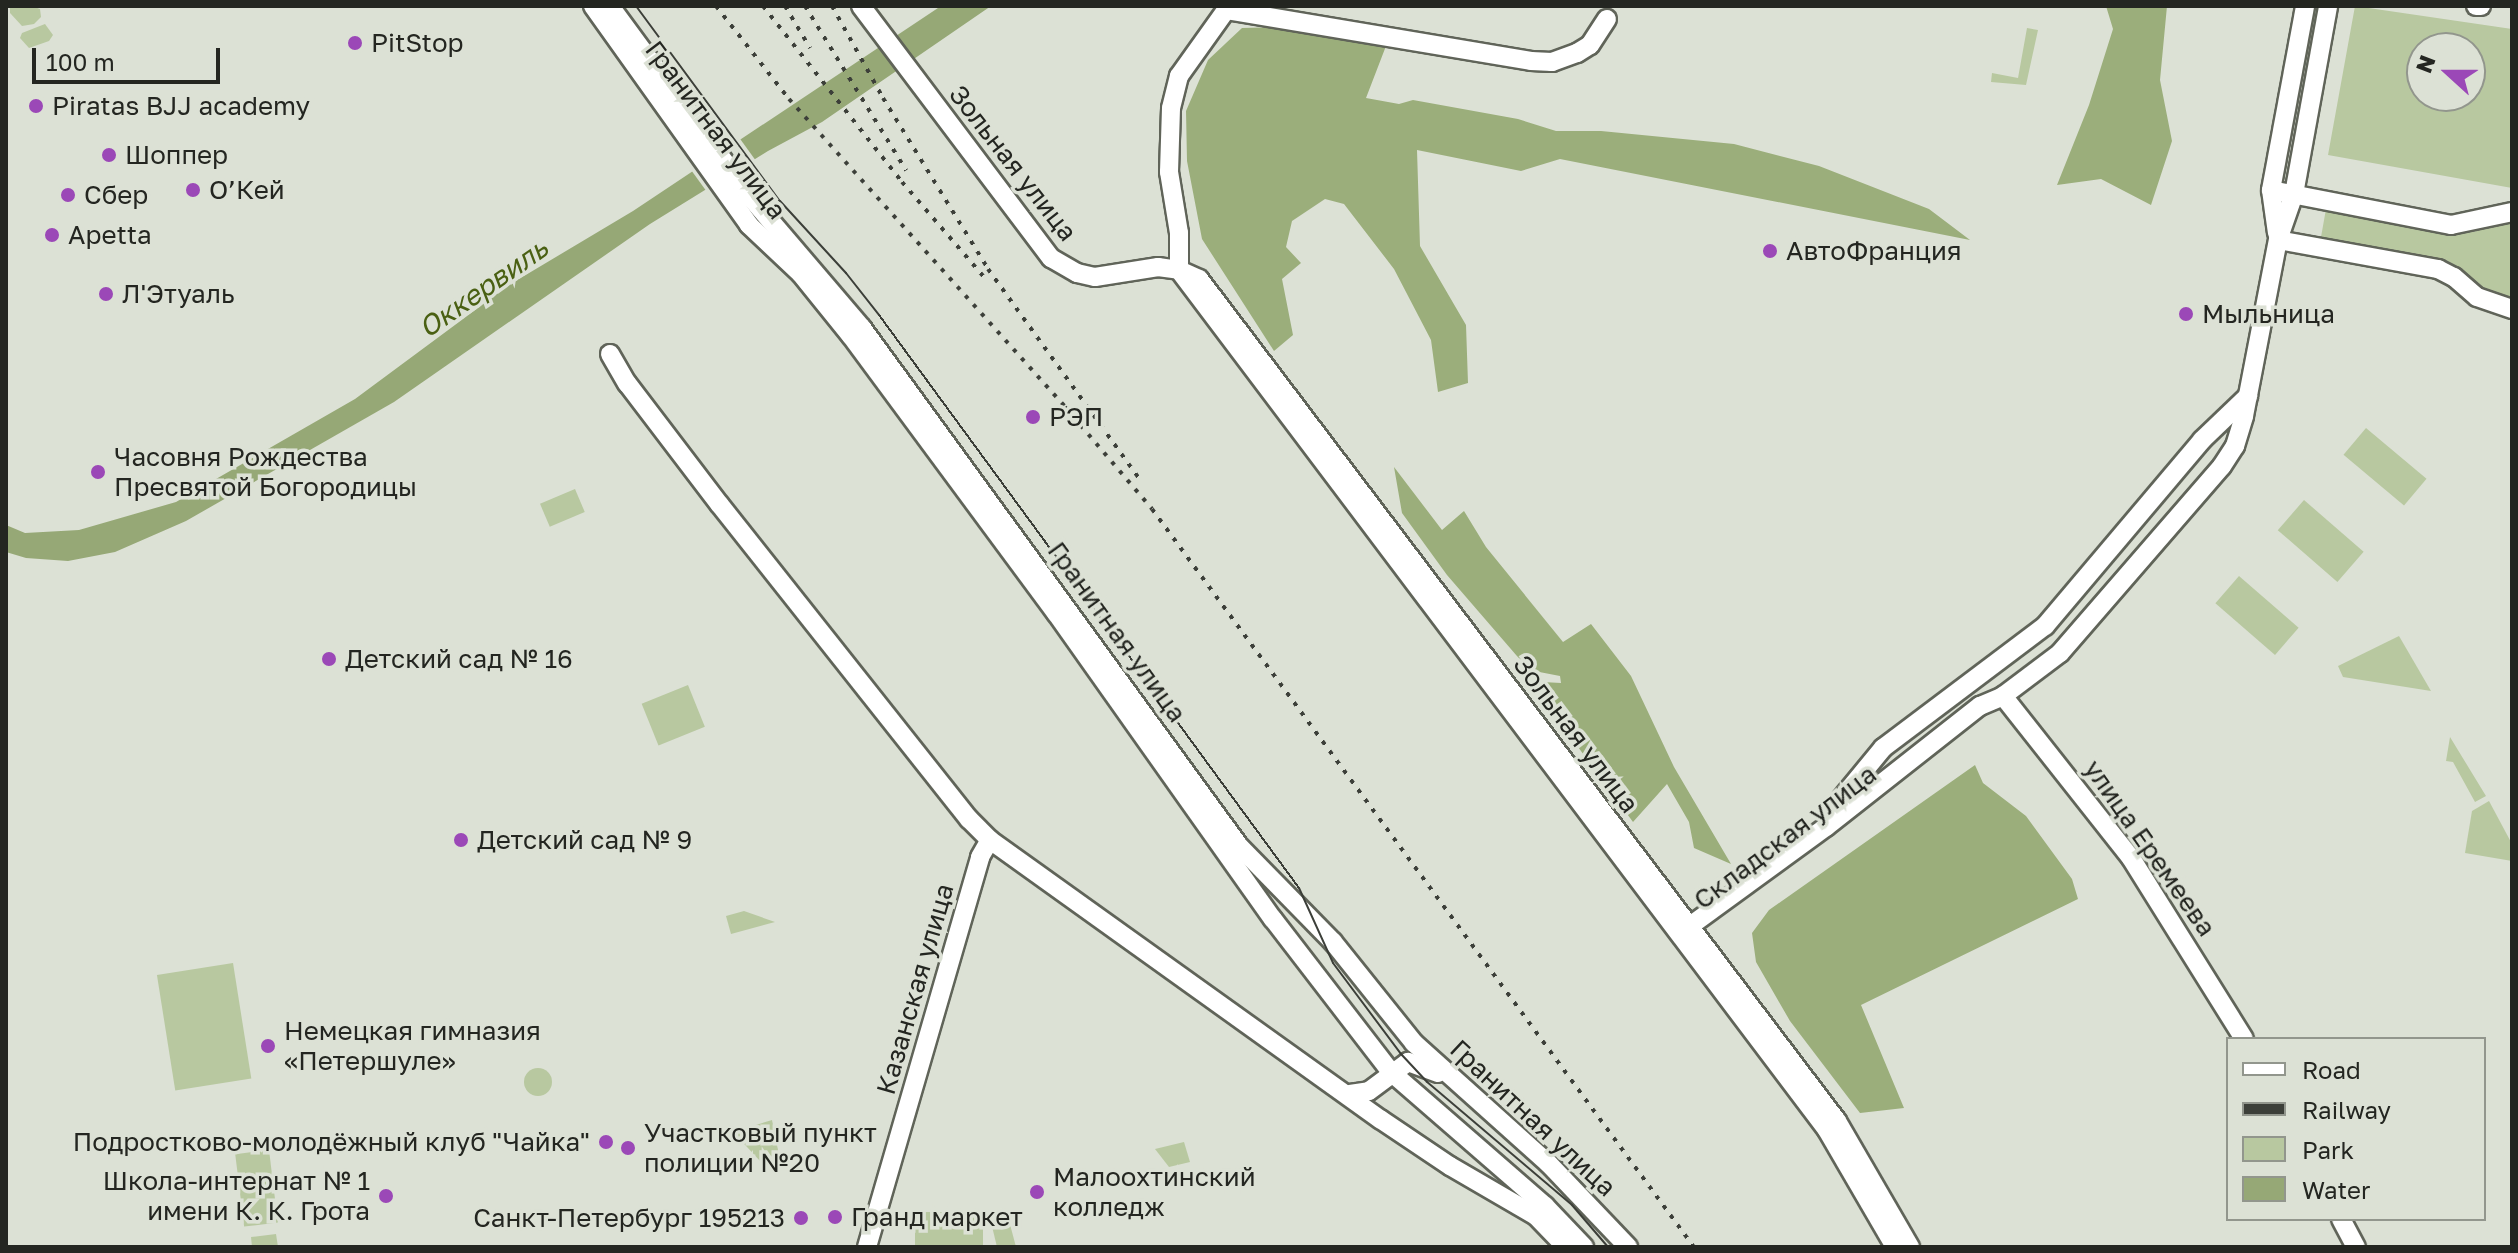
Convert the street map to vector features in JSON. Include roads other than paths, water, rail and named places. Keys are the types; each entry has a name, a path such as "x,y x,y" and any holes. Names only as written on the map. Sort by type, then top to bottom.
{"street":[{"name":"Гранитная улица","path":"593,6 851,336 1065,626 1273,919 1391,1072 1540,1211 1584,1247"},
{"name":"Гранитная улица","path":"610,6 688,129"},
{"name":"Зольная улица","path":"861,6 1051,258 1077,273 1095,277 1158,267 1179,270 1199,279 1690,933 1837,1121 1910,1247"},
{"name":"Складская улица","path":"2278,240 2271,190 2305,6"},
{"name":"Складская улица","path":"1690,933 1980,706 2003,696 2060,653 2222,466 2235,446 2248,396 2278,240 2294,194 2328,6"},
{"path":"1179,270 1179,233 1169,172 1171,108 1179,76 1228,8 1531,61 1552,62 1590,45 1607,19"},
{"path":"2271,190 2451,225 2512,212"},
{"name":"Гранитная улица","path":"744,203 862,328 1239,846 1333,942 1414,1043 1549,1164 1628,1247"},
{"path":"2278,240 2438,269 2477,297 2512,309"},
{"name":"Гранитная улица","path":"610,354 627,383 720,505 969,819 990,840 1450,1166 1540,1211 1566,1247"},
{"path":"1826,827 1841,799 1883,748 2045,626 2202,440 2248,396"},
{"name":"Складская улица","path":"1690,933 1988,716 2003,696"},
{"name":"улица Еремеева","path":"2003,696 2131,858 2210,978 2243,1037"},
{"name":"Казанская улица","path":"867,1247 980,857 990,840"},
{"name":"Зольная улица","path":"1690,933 1827,1130 1895,1247"},
{"path":"1350,1094 1369,1091 1400,1064 1417,1063 1452,1080"},
{"path":"2342,1221 2356,1247"}],"water":[{"path":"941,6 991,6 822,122 768,151 650,224 394,402 186,521 115,552 68,561 26,558 6,552 6,525 25,533 79,530 176,502 355,399 509,285 633,211"}],"tram line":[{"path":"636,6 780,201 846,273 879,315 1299,888 1333,963 1401,1054 1427,1082 1572,1205 1608,1247"}],"railway":[{"path":"716,6 789,99 1065,407 1152,509 1694,1247"},
{"path":"763,6 902,182 983,276"},
{"path":"785,6 810,48"},
{"path":"805,6 906,170"},
{"path":"832,6 883,98 988,269 1141,481"}],"place":[{"name":"PitStop","path":"355,43"},
{"name":"Piratas BJJ academy","path":"36,106"},
{"name":"Шоппер","path":"109,155"},
{"name":"О’Кей","path":"193,190"},
{"name":"Сбер","path":"68,195"},
{"name":"Apetta","path":"52,235"},
{"name":"АвтоФранция","path":"1770,251"},
{"name":"Л'Этуаль","path":"106,294"},
{"name":"Мыльница","path":"2186,314"},
{"name":"РЭП","path":"1033,417"},
{"name":"Часовня Рождества Пресвятой Богородицы","path":"98,472"},
{"name":"Детский сад № 16","path":"329,659"},
{"name":"Детский сад № 9","path":"461,840"},
{"name":"Немецкая гимназия «Петершуле»","path":"268,1046"},
{"name":"Подростково-молодёжный клуб \"Чайка\"","path":"606,1142"},
{"name":"Участковый пункт полиции №20","path":"628,1148"},
{"name":"Малоохтинский колледж","path":"1037,1192"},
{"name":"Школа-интернат № 1 имени К. К. Грота","path":"386,1196"},
{"name":"Гранд маркет","path":"835,1217"},
{"name":"Санкт-Петербург 195213","path":"801,1218"}],"water label":[{"name":"Оккервиль","path":"483,288"}]}
